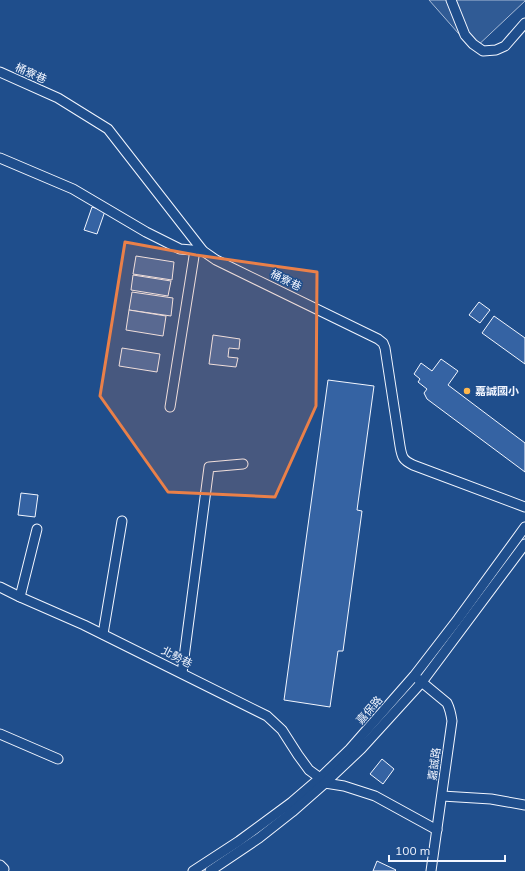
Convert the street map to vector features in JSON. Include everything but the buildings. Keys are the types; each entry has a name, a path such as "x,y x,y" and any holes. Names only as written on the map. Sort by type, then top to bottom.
{"street":[{"path":"451,0 465,35 473,44 483,51 496,50 505,46 525,23"},
{"name":"桶寮巷","path":"0,72 58,98 108,129 199,251 378,339 383,343 400,446 405,460 413,465 525,507"},
{"path":"0,158 74,189 146,232 180,249 199,251 170,407"},
{"path":"182,673 209,467 243,464"},
{"path":"104,634 122,521"},
{"name":"嘉保路","path":"418,679 458,619 525,526"},
{"path":"20,597 37,529"},
{"name":"嘉保路","path":"193,871 239,842 323,780 361,749 525,544"},
{"name":"北勢巷","path":"0,587 104,634 267,716 282,730 309,770 323,780"},
{"name":"嘉誠路","path":"418,679 447,703 452,715 431,871"},
{"path":"0,734 58,759"},
{"path":"323,780 375,796 437,830"},
{"name":"嘉保路","path":"210,871 259,838 292,812 323,780"},
{"path":"442,796 491,798 525,805"}],"highlighted area":[{"path":"125,242 196,255 317,272 316,406 275,497 168,492 100,396"}],"shaded area":[{"path":"429,0 525,0 525,1 473,50"}],"place":[{"name":"嘉誠國小","path":"467,391"}]}
